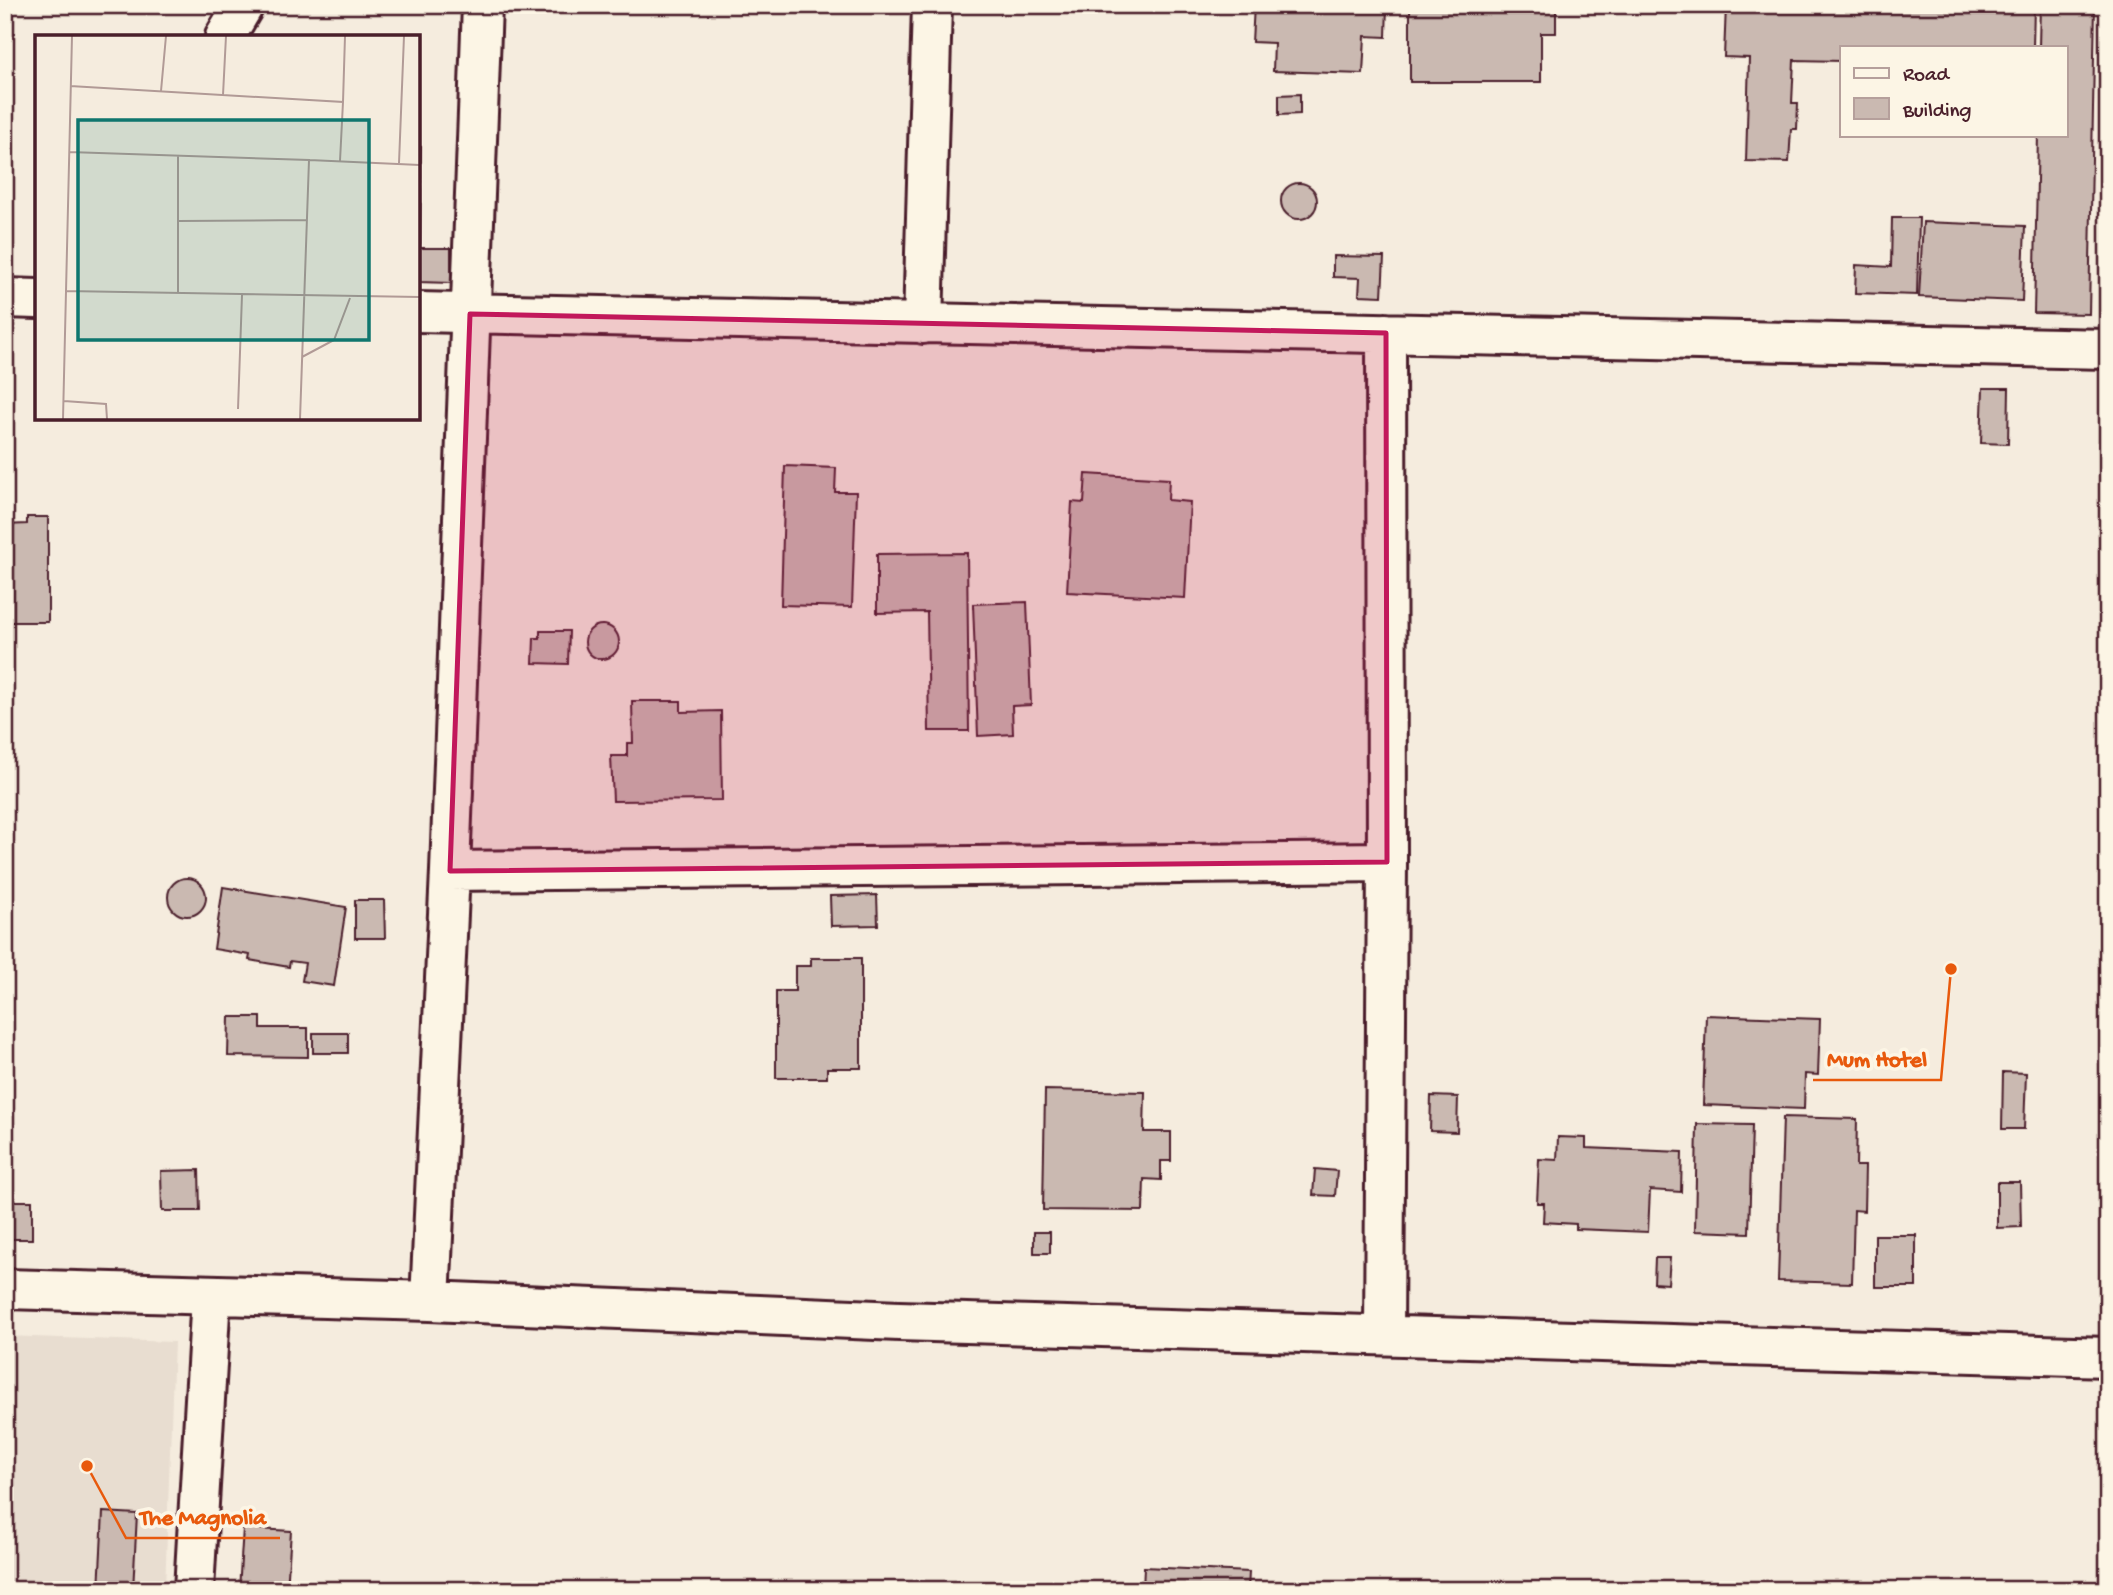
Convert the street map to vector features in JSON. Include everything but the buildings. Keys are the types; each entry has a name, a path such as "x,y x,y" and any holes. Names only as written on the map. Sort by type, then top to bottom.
{"street":[{"path":"226,35 244,5"},
{"path":"430,1301 450,871 482,5"},
{"path":"923,324 932,5"},
{"path":"5,298 35,299"},
{"path":"420,312 2108,349"},
{"path":"1384,1334 1386,333"},
{"path":"450,871 1387,862"},
{"path":"5,1289 430,1301 899,1321 2108,1357"},
{"path":"194,1590 211,1295"}],"highlighted area":[{"path":"470,314 1386,333 1387,862 450,871"}],"shaded area":[{"path":"5,1336 174,1342 165,1590 5,1590"}],"place":[{"name":"Mum Hotel","path":"1951,969"},
{"name":"The Magnolia","path":"87,1466"}]}
